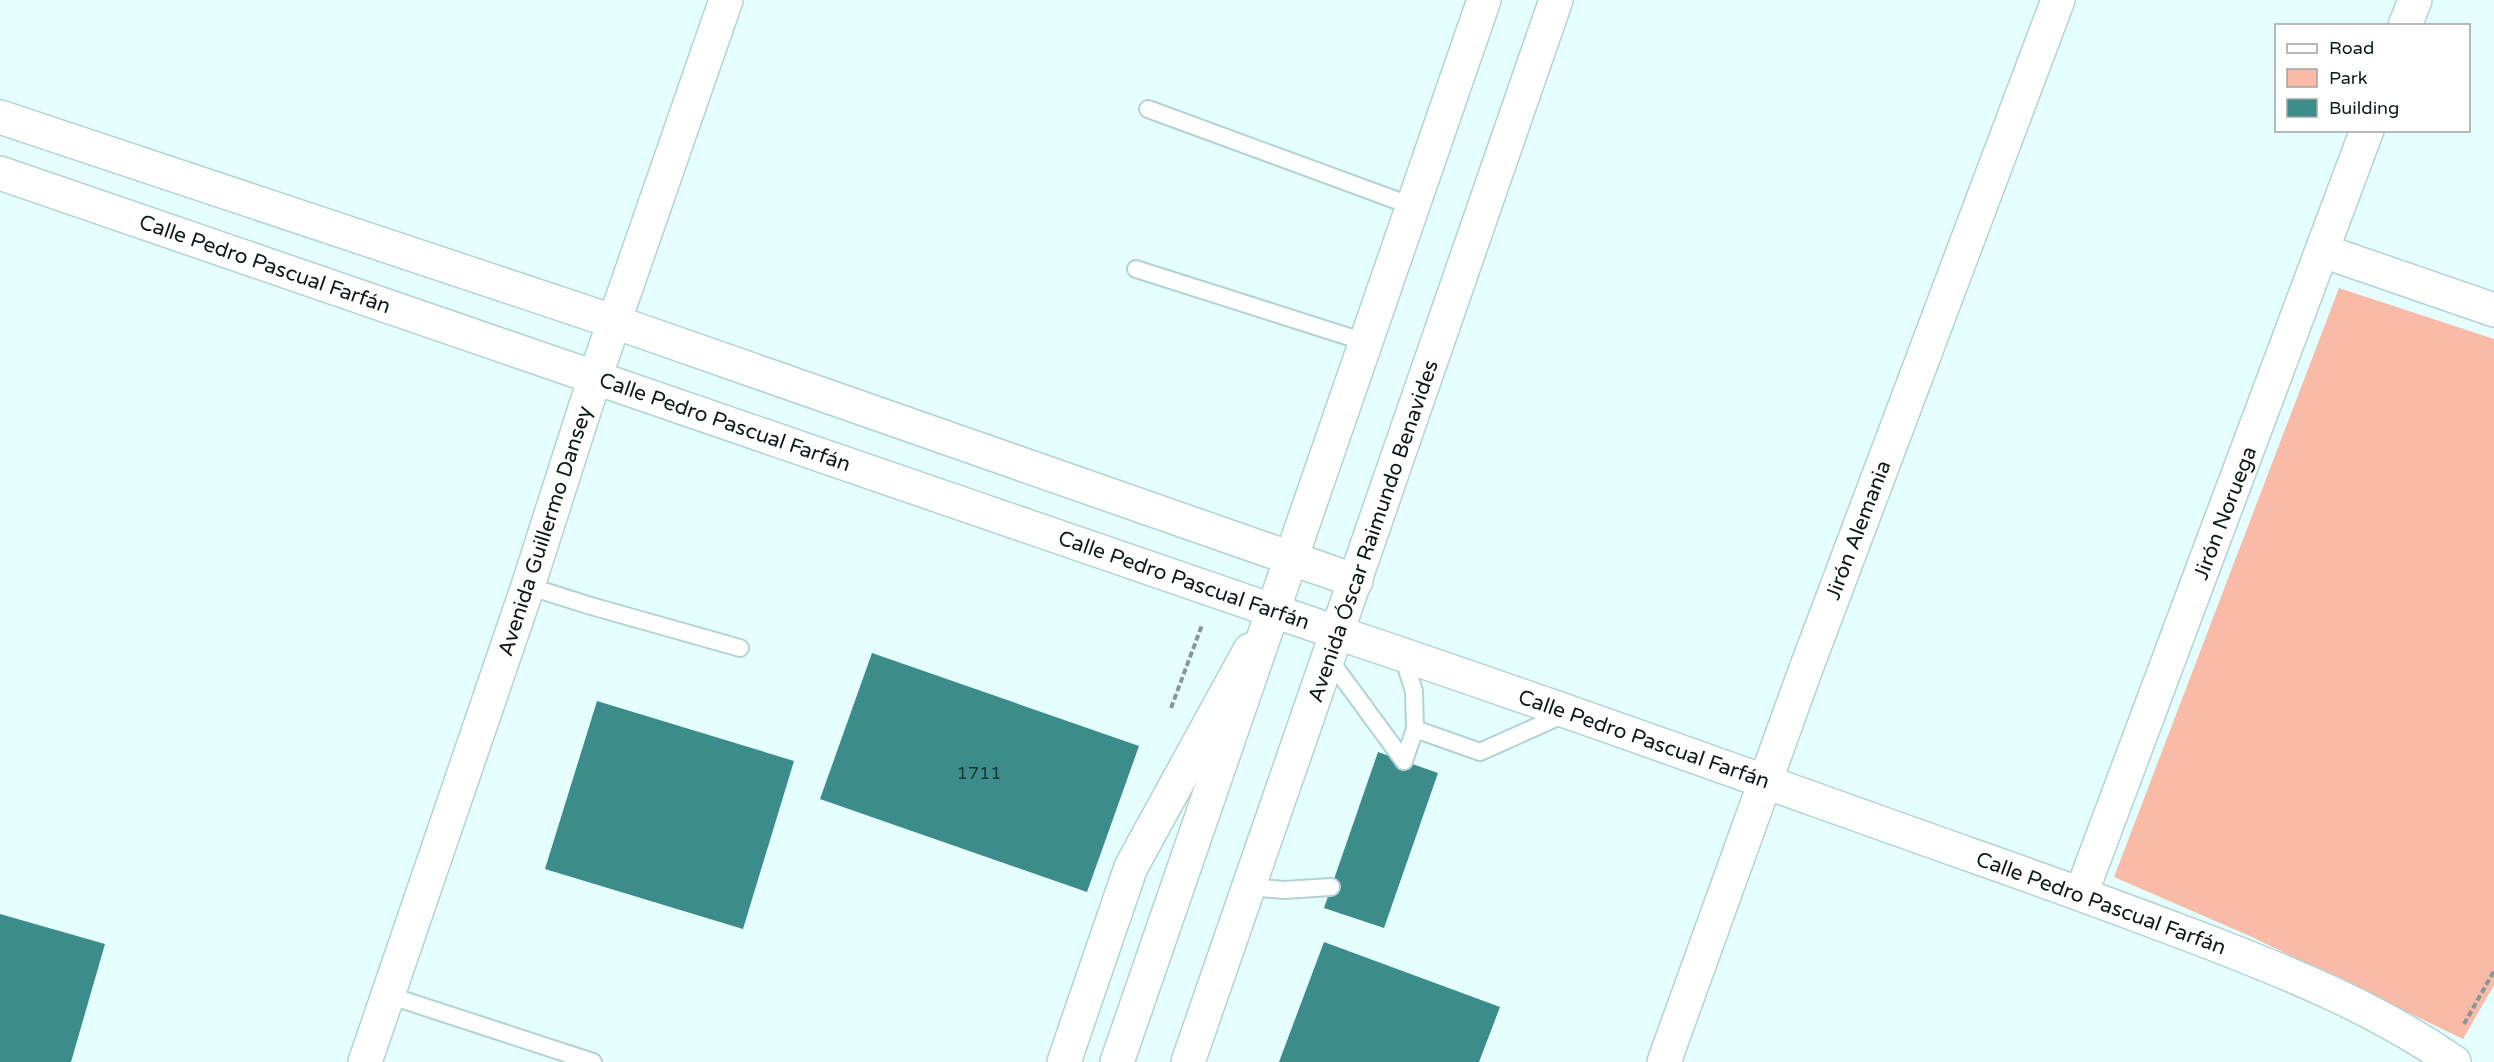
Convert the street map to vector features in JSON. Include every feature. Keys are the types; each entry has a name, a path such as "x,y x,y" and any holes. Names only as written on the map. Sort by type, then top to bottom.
{"main road":[{"name":"Avenida Guillermo Dansey","path":"365,1062 528,586 595,377 726,0"},
{"path":"1117,1062 1484,0"},
{"name":"Avenida Óscar Raimundo Benavides","path":"1188,1062 1556,0"},
{"name":"Jirón Alemania","path":"1664,1062 1765,782 2058,0"},
{"path":"2406,24 2415,0"},
{"path":"0,117 615,322 1356,581"},
{"name":"Jirón Noruega","path":"2081,894 2366,132"},
{"name":"Calle Pedro Pascual Farfán","path":"0,174 1272,609 1333,646 1402,654 2081,894 2272,966 2340,995 2395,1024 2450,1059"},
{"path":"2323,251 2494,310"},
{"path":"1064,1062 1131,867 1272,609"}],"lane":[{"path":"1148,109 1412,206"},
{"path":"1136,269 1365,342"},
{"path":"528,586 741,648"},
{"path":"1333,646 1404,761 1415,729 1414,692 1402,654"},
{"path":"1415,729 1480,752 1569,712"},
{"path":"1248,888 1284,890 1331,887"},
{"path":"388,995 593,1062"}],"path":[{"path":"2450,1059 2494,971"}],"green space":[{"path":"2339,288 2494,339 2494,985 2463,1039 2252,937 2114,877"}],"building":[{"path":"872,653 1139,746 1087,892 820,799"},
{"path":"597,701 794,761 743,929 545,869"},
{"path":"1378,752 1438,773 1384,928 1324,908"},
{"path":"0,914 105,944 71,1062 0,1062"},
{"path":"1324,942 1500,1007 1479,1062 1279,1062"}]}
